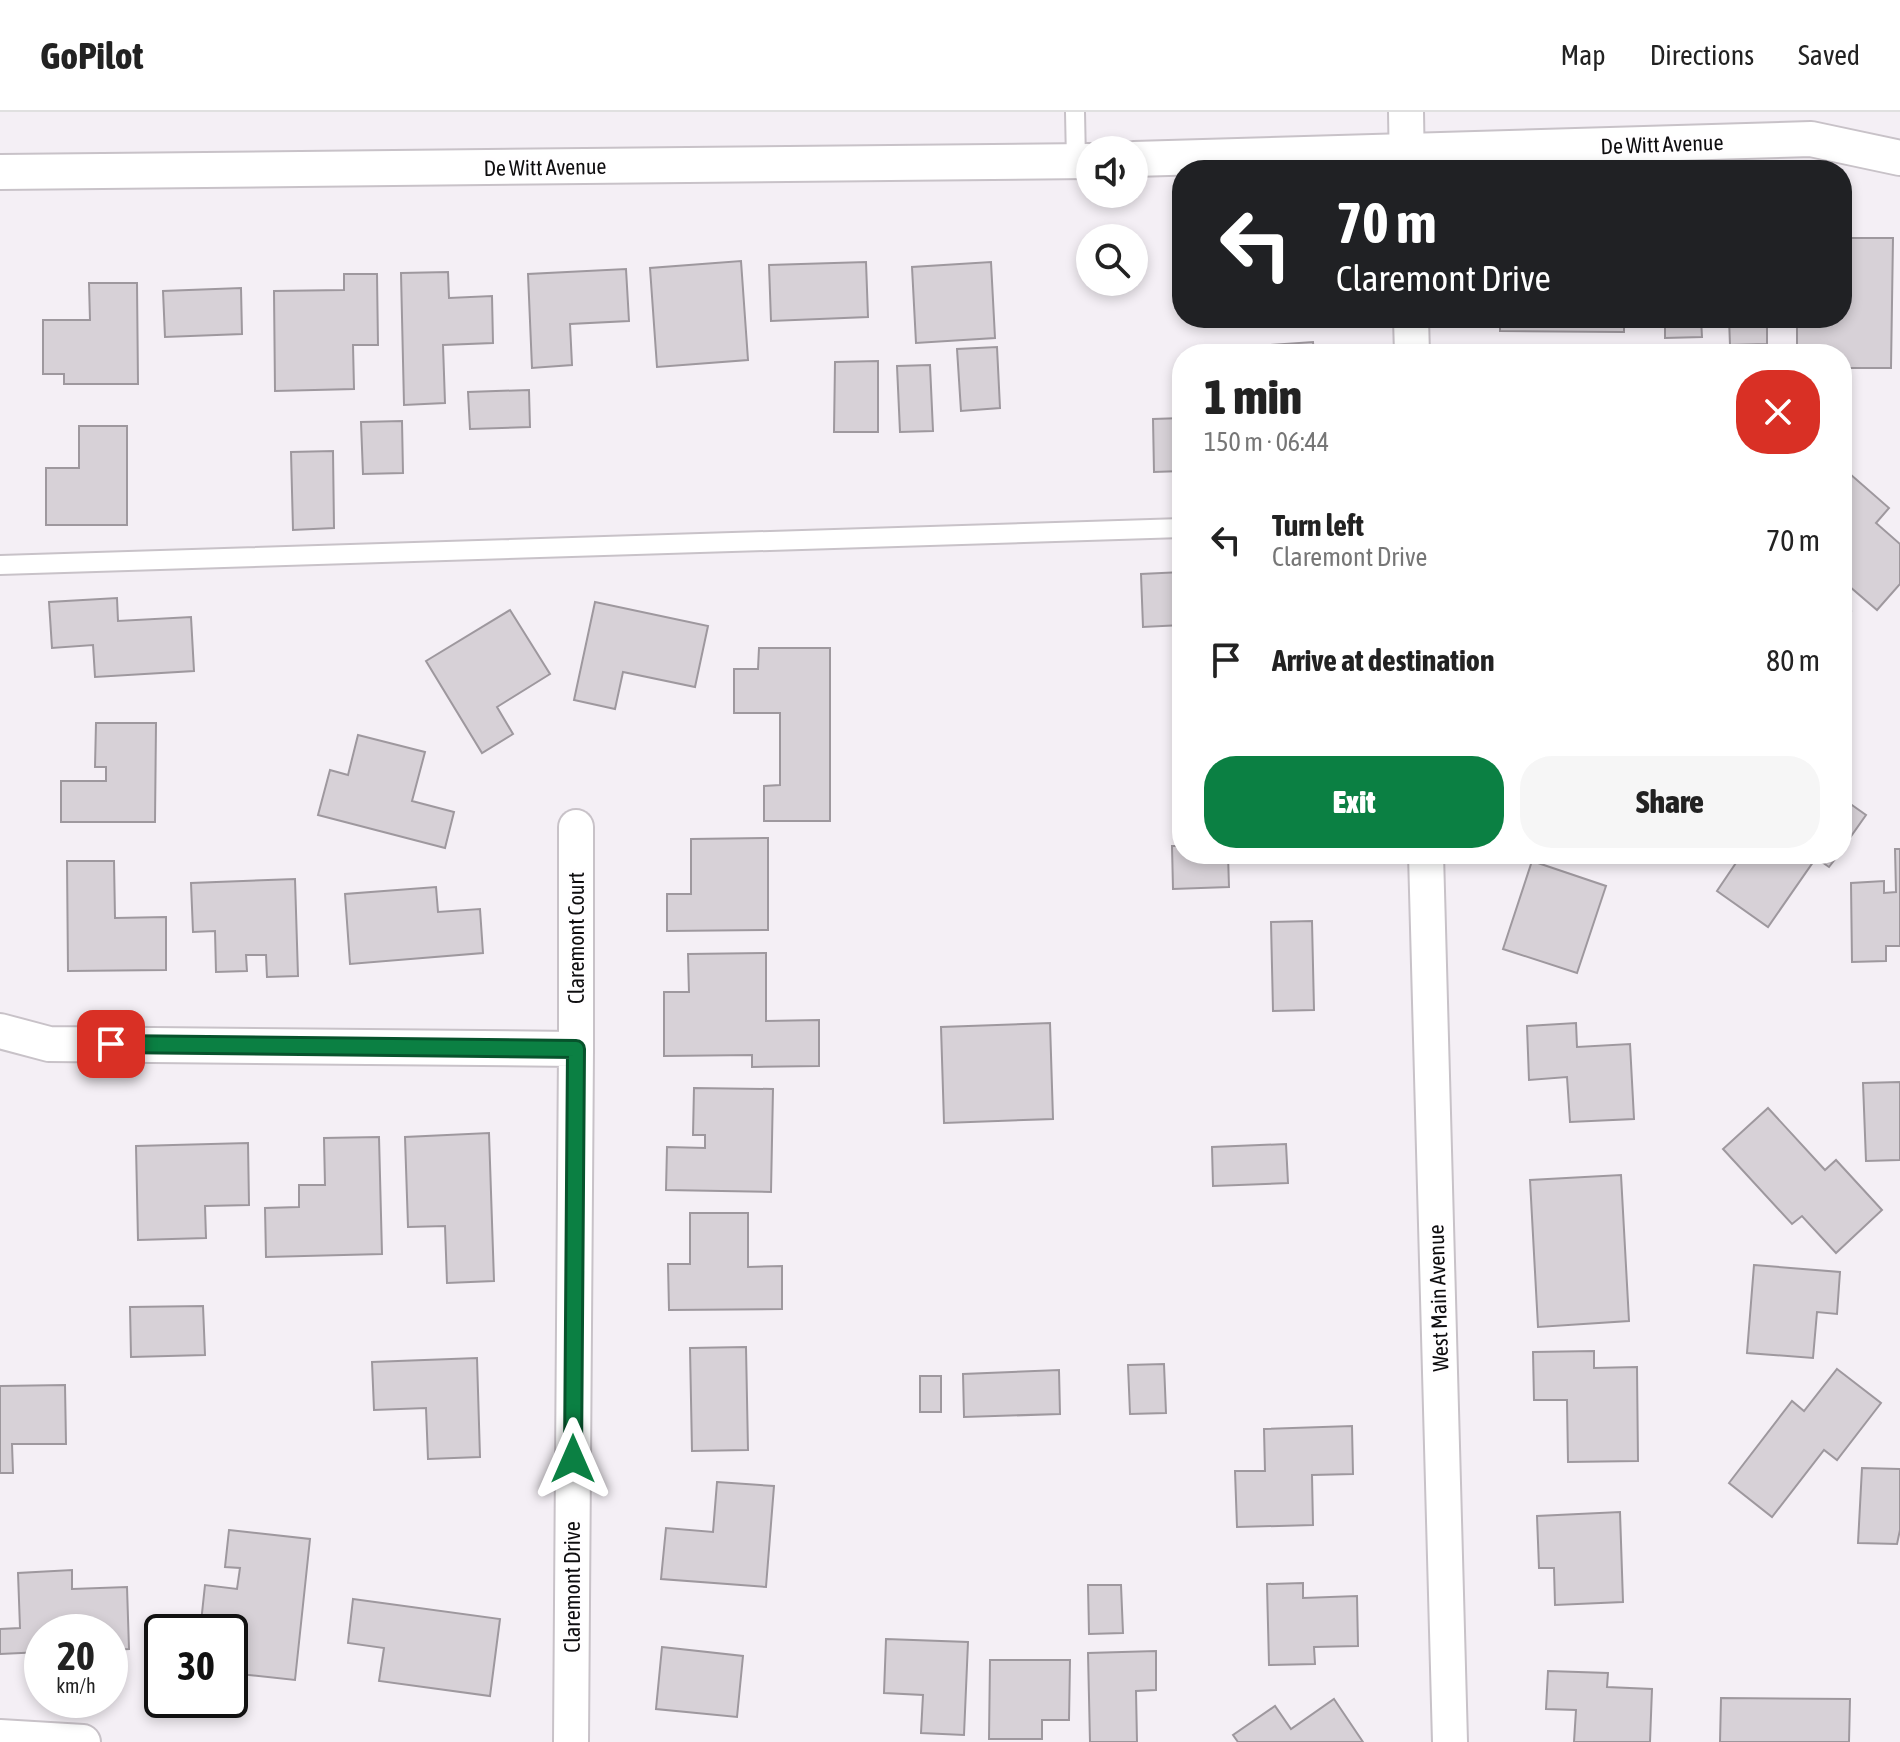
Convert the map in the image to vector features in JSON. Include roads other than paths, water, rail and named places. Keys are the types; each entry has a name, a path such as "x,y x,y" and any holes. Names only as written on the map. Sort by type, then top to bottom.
{"street":[{"path":"1406,112 1407,160"},
{"name":"De Witt Avenue","path":"1425,160 1811,139 1900,158"},
{"name":"De Witt Avenue","path":"1148,159 1270,160"},
{"name":"De Witt Avenue","path":"0,172 1076,161"},
{"name":"Claremont Court","path":"576,827 576,1049"},
{"name":"West Main Avenue","path":"1426,864 1450,1742"},
{"path":"0,1031 49,1044 576,1049"},
{"name":"Claremont Drive","path":"571,1742 576,1049"},
{"path":"0,1737 66,1742"}],"lane":[{"path":"1075,112 1079,136"},
{"path":"0,565 1172,528"}]}
